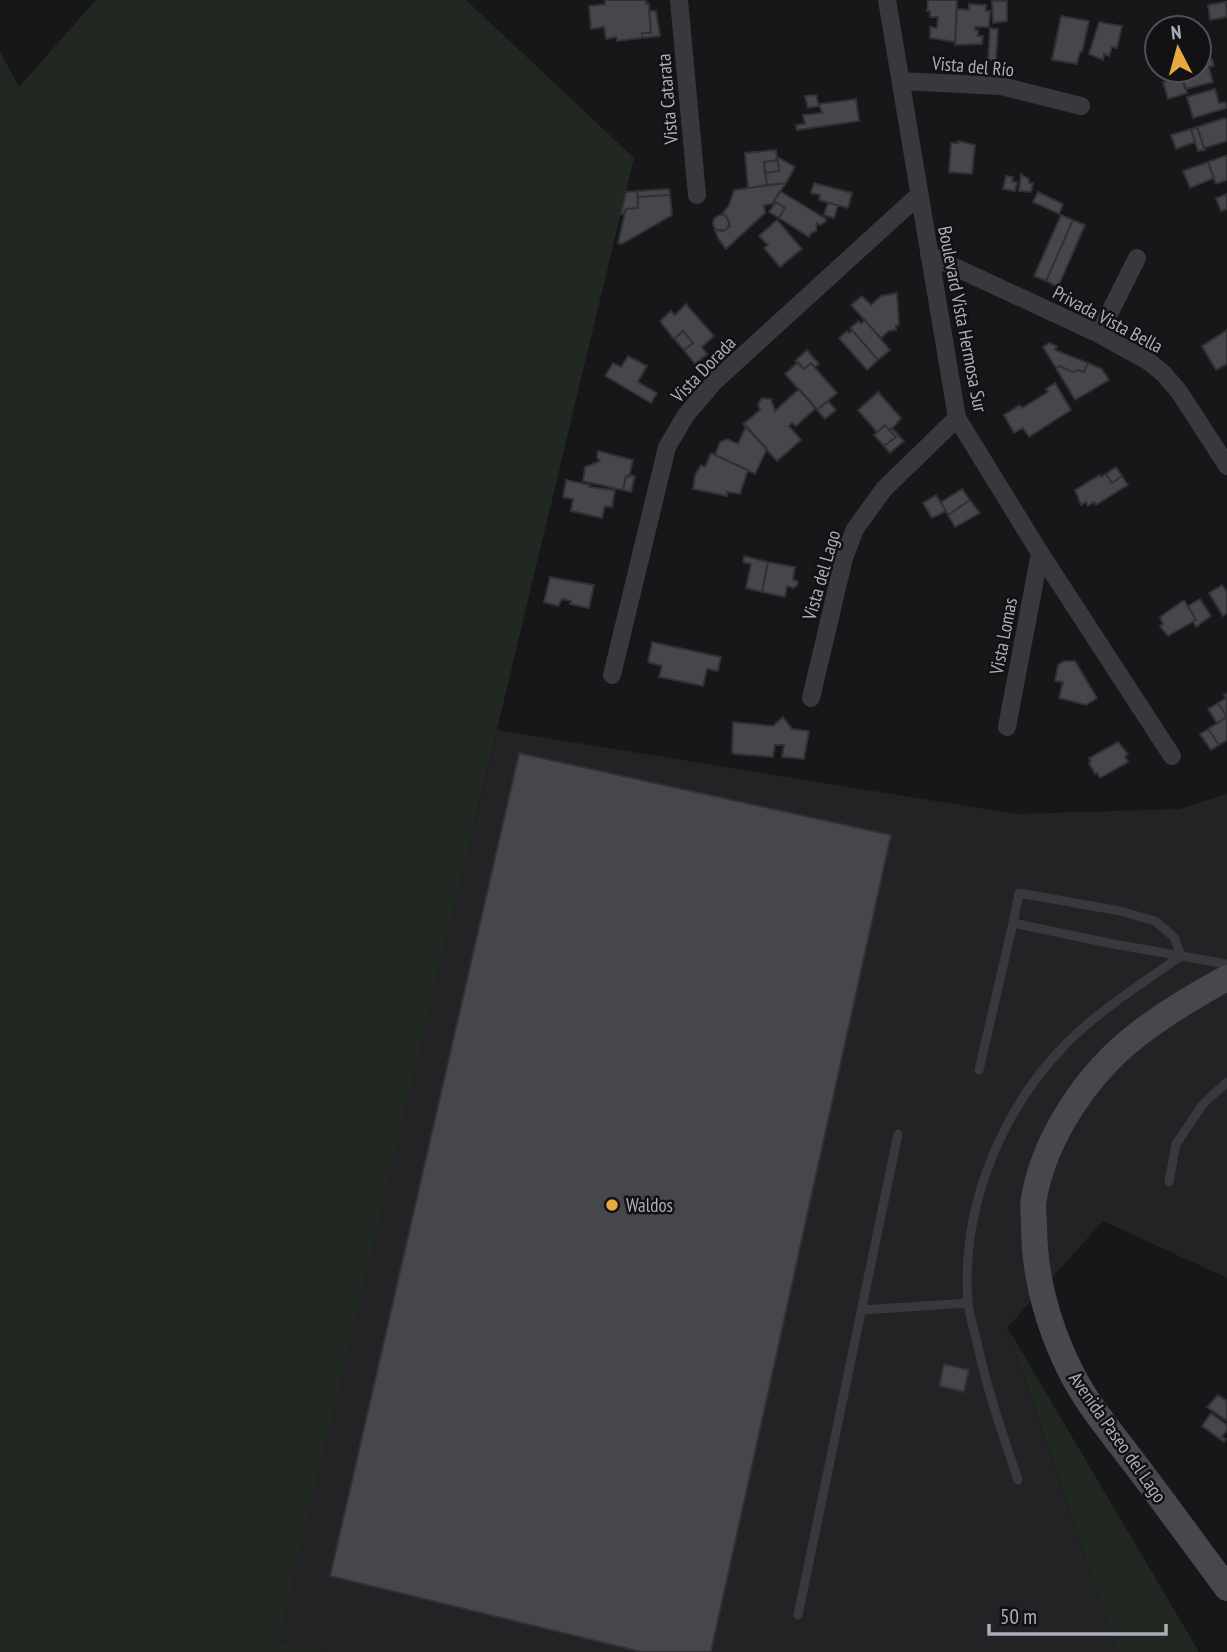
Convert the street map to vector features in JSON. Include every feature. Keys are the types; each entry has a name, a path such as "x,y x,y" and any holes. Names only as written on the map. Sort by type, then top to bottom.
{"main road":[{"name":"Avenida Paseo del Lago","path":"1227,978 1182,1004 1136,1036 1108,1062 1064,1120 1045,1161 1033,1200 1034,1246 1044,1304 1072,1374 1098,1414 1227,1588"}],"street":[{"name":"Vista Catarata","path":"679,0 697,195"},
{"name":"Boulevard Vista Hermosa Sur","path":"887,0 957,418 1040,553 1172,756"},
{"name":"Vista del Río","path":"901,81 1001,86 1081,106"},
{"name":"Vista Dorada","path":"612,676 667,446 686,415 715,381 919,195"},
{"name":"Privada Vista Bella","path":"929,255 1100,334 1148,361 1164,374 1180,393 1227,466"},
{"path":"1100,334 1137,258"},
{"name":"Vista del Lago","path":"811,698 844,558 855,528 884,489 957,418"},
{"name":"Vista Lomas","path":"1007,727 1040,553"}],"lane":[{"path":"979,1070 1019,893 1120,911 1154,921 1174,937 1181,956"},
{"path":"1013,923 1227,964"},
{"path":"1018,1480 980,1357 968,1303 970,1249 984,1177 1000,1137 1018,1104 1064,1046 1097,1016 1181,956"},
{"path":"1169,1182 1176,1144 1203,1104 1227,1082"},
{"path":"798,1615 898,1134"},
{"path":"862,1310 968,1303"}],"shaded area":[{"path":"96,0 466,0 634,158 278,1642 323,1652 0,1652 0,52 19,87"},
{"path":"497,730 1016,814 1179,809 1227,794 1227,1278 1103,1221 1007,1328 1118,1652 323,1652 277,1642"},
{"path":"1007,1327 1199,1652 1118,1652"}],"building":[{"path":"605,0 646,0 646,4 649,4 651,33 642,33 642,38 617,41 616,37 606,39 604,27 591,29 589,6 605,4"},
{"path":"928,0 957,0 955,42 930,38 930,27 937,28 938,17 930,17 930,11 927,11"},
{"path":"992,1 1007,1 1007,21 993,23"},
{"path":"1226,2 1227,17 1213,19 1208,5"},
{"path":"969,4 986,5 986,11 990,11 989,27 975,27 978,36 983,36 982,44 955,45 957,9 969,10"},
{"path":"649,11 656,11 660,36 642,38 642,33 651,33"},
{"path":"1061,16 1089,21 1077,64 1052,60"},
{"path":"1099,22 1122,26 1117,48 1112,47 1109,56 1104,54 1103,60 1089,54"},
{"path":"990,28 998,29 996,60 988,60"},
{"path":"1164,84 1184,84 1187,93 1168,99"},
{"path":"1184,84 1205,84 1186,89"},
{"path":"1215,89 1219,103 1225,102 1227,108 1193,118 1187,97"},
{"path":"816,95 819,106 808,108 805,96"},
{"path":"856,99 859,121 797,130 796,125 805,124 803,115 822,113 819,104"},
{"path":"1225,118 1227,141 1204,148 1197,127"},
{"path":"1197,127 1205,150 1198,151 1191,129"},
{"path":"1191,129 1195,142 1176,149 1171,135"},
{"path":"958,141 975,145 972,174 949,172 951,143"},
{"path":"776,150 777,160 764,162 767,185 748,188 745,153"},
{"path":"1227,155 1227,180 1216,184 1208,162"},
{"path":"777,157 795,167 786,183 767,185 765,173 779,171"},
{"path":"778,160 779,171 765,173 764,162"},
{"path":"1208,162 1214,178 1190,188 1183,171"},
{"path":"1021,174 1029,179 1029,183 1033,183 1031,192 1019,191"},
{"path":"1006,176 1013,177 1012,182 1017,182 1015,191 1003,189"},
{"path":"786,183 772,204 764,205 765,213 726,249 715,230 725,230 730,226 726,216 722,214 729,205 734,190"},
{"path":"814,183 852,193 848,208 819,200 820,195 811,193"},
{"path":"669,189 670,195 638,197 637,191"},
{"path":"637,191 638,208 626,209 624,214 621,214 626,192"},
{"path":"780,191 826,219 825,222 820,225 817,223 816,231 809,237 779,218 785,208 774,201"},
{"path":"1038,192 1063,204 1059,214 1033,202"},
{"path":"1227,194 1227,209 1221,211 1216,198"},
{"path":"670,195 672,215 622,244 618,243 626,209 638,208 638,197"},
{"path":"776,202 785,208 779,218 769,212"},
{"path":"828,203 838,205 834,218 824,215"},
{"path":"721,215 727,217 727,229 721,231 715,229 713,223 715,217"},
{"path":"1061,215 1073,220 1046,281 1034,276"},
{"path":"777,220 802,249 780,267 764,248 768,245 759,236"},
{"path":"1073,220 1085,225 1058,287 1046,281"},
{"path":"897,293 899,325 896,330 889,331 881,338 851,305 862,296 871,305 881,296"},
{"path":"686,304 714,336 702,347 707,354 695,364 684,350 693,343 683,331 674,339 660,321 671,311 675,315"},
{"path":"865,320 890,350 878,360 850,328"},
{"path":"852,330 878,360 867,370 839,338"},
{"path":"1227,330 1227,364 1216,370 1202,346"},
{"path":"683,331 693,343 684,350 674,339"},
{"path":"1049,343 1057,346 1055,350 1088,363 1084,372 1073,372 1059,366 1056,368 1043,347"},
{"path":"807,350 819,364 815,367 811,363 804,369 795,361"},
{"path":"628,356 647,366 638,382 657,393 651,403 605,376 613,363 621,367"},
{"path":"798,362 804,369 811,363 837,393 817,410 785,374"},
{"path":"1088,363 1102,369 1109,380 1075,400 1056,368 1059,366 1073,372 1084,372"},
{"path":"1055,383 1071,410 1029,437 1023,428 1014,433 1004,415 1020,405 1022,408 1048,392 1046,389"},
{"path":"799,389 816,408 796,426 792,423 789,426 801,440 777,461 743,424 760,410 758,404 762,398 771,399 775,411"},
{"path":"878,392 901,418 893,428 889,430 885,425 877,432 858,410"},
{"path":"828,401 836,410 825,419 817,410"},
{"path":"885,425 896,437 884,446 874,435"},
{"path":"746,426 767,449 755,474 715,455 720,442 727,439 738,444"},
{"path":"892,428 904,441 890,453 884,446 896,437 889,430"},
{"path":"598,451 633,460 623,490 583,481 585,467 600,461 597,457"},
{"path":"711,453 748,470 740,494 727,492 727,496 693,489 695,475 701,465 705,467"},
{"path":"1116,467 1122,476 1112,483 1106,474"},
{"path":"1106,474 1112,483 1122,476 1128,485 1096,505 1094,502 1088,506 1086,502 1081,505 1075,490"},
{"path":"626,476 635,476 631,492 623,490"},
{"path":"566,480 590,485 589,487 615,490 612,507 605,506 602,518 571,511 573,499 563,497"},
{"path":"962,489 970,500 948,515 941,502"},
{"path":"936,495 946,511 932,518 923,503"},
{"path":"970,500 980,513 955,527 948,515"},
{"path":"744,556 768,562 762,592 746,588 751,564 743,562"},
{"path":"768,562 795,567 793,579 798,582 797,585 794,588 787,586 785,597 762,592"},
{"path":"550,577 594,585 589,608 570,604 571,601 562,599 558,606 544,602"},
{"path":"1222,585 1227,592 1227,613 1223,616 1209,593"},
{"path":"1200,599 1211,616 1196,627 1193,621 1196,620 1188,606"},
{"path":"1184,600 1196,620 1168,636 1160,626 1163,624 1160,617"},
{"path":"652,642 721,657 718,671 707,669 703,686 659,677 662,666 648,662"},
{"path":"1064,661 1075,661 1097,698 1086,705 1059,698 1063,682 1055,681 1058,665"},
{"path":"1227,693 1227,717 1218,703 1226,698 1224,695"},
{"path":"1218,703 1227,717 1217,723 1208,709"},
{"path":"783,717 792,729 809,731 804,759 782,757 784,745 775,745 773,757 732,752 733,722 773,726"},
{"path":"1227,717 1227,740 1219,745 1208,729"},
{"path":"1208,729 1219,745 1211,750 1200,734"},
{"path":"1118,742 1128,754 1125,756 1128,762 1100,778 1095,774 1089,758"},
{"name":"Waldos","path":"519,753 891,835 711,1652 641,1652 330,1576"},
{"path":"944,1364 969,1370 964,1392 939,1386"},
{"path":"1218,1395 1227,1401 1227,1421 1207,1407"},
{"path":"1211,1413 1227,1425 1222,1437 1226,1439 1224,1442 1202,1426"}],"place":[{"name":"Waldos","path":"612,1205"}]}
